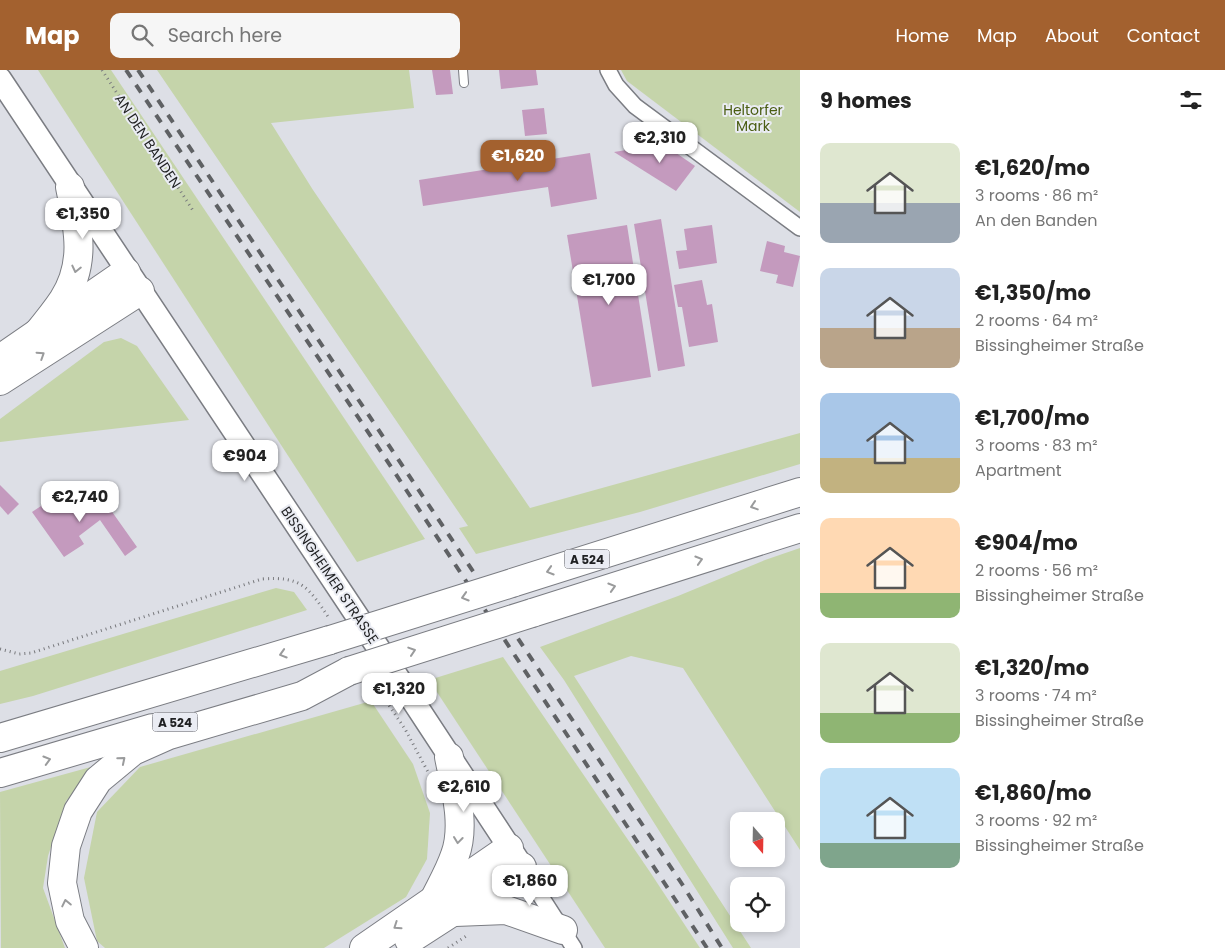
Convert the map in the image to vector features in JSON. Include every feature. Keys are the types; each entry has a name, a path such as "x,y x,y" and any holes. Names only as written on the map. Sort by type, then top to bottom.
{"highway":[{"path":"37,334 64,300 74,278 80,256 78,229 70,187"},
{"path":"0,359 37,334 133,282"},
{"path":"0,381 133,282"},
{"name":"A 524","path":"0,738 330,640 800,492"},
{"name":"A 524","path":"0,774 349,671 800,528"},
{"path":"84,948 70,921 62,883 66,846 78,811 98,780 133,751 169,735 302,696 349,671"},
{"path":"0,722 78,701 104,708"},
{"path":"397,948 442,907 459,835 459,811 449,758"},
{"path":"364,948 442,907 515,858"},
{"path":"442,907 506,910 568,939"}],"street":[{"path":"608,70 616,85 635,106 800,228"},
{"name":"BISSINGHEIMER STRASSE","path":"0,80 381,652 568,939"}],"lane":[{"path":"463,70 464,83"}],"path":[{"name":"AN DEN BANDEN","path":"102,70 194,212"},
{"path":"448,948 471,933"}],"green space":[{"path":"38,70 111,70 425,539 357,562"},
{"path":"157,70 409,70 414,108 271,123 313,190 530,508 800,433 800,464 640,512 476,554 459,528 468,526"},
{"name":"Heltorfer Mark","path":"621,70 800,70 800,212 627,81"},
{"path":"121,338 137,346 189,420 0,442 0,419 104,342"},
{"path":"800,548 800,850 785,827 785,812 776,812 683,668 631,656 574,676 730,916 730,932 741,932 751,948 733,948 564,680 540,647 678,596 765,560"},
{"path":"276,588 294,592 307,610 33,696 0,704 0,671"},
{"path":"503,657 700,948 605,948 429,680"},
{"path":"371,701 413,764 430,813 427,859 406,897 324,948 105,948 97,941 84,878 97,812 140,767"},
{"path":"98,765 66,801 48,856 43,888 65,948 1,948 0,792"}],"building":[{"path":"432,70 450,70 453,94 436,95"},
{"path":"499,70 536,70 538,85 501,89"},
{"path":"544,108 547,134 525,136 522,110"},
{"path":"663,144 695,166 676,191 614,152"},
{"path":"590,153 597,199 551,207 548,187 423,206 419,180"},
{"path":"661,219 685,366 658,371 634,224"},
{"path":"627,225 651,377 592,387 567,235"},
{"path":"712,225 717,263 679,269 676,251 687,250 684,229"},
{"path":"767,241 785,246 784,252 800,256 793,287 776,283 778,275 760,271"},
{"path":"702,280 707,305 712,304 718,342 689,347 682,307 678,307 674,285"},
{"path":"0,485 19,504 8,515 0,506"},
{"path":"98,492 137,547 125,556 100,520 79,536 84,544 64,557 32,512 53,498 56,502 69,493 78,506"}],"railway":[{"path":"126,70 376,444 707,948"},
{"path":"138,70 682,884 722,948"}]}
